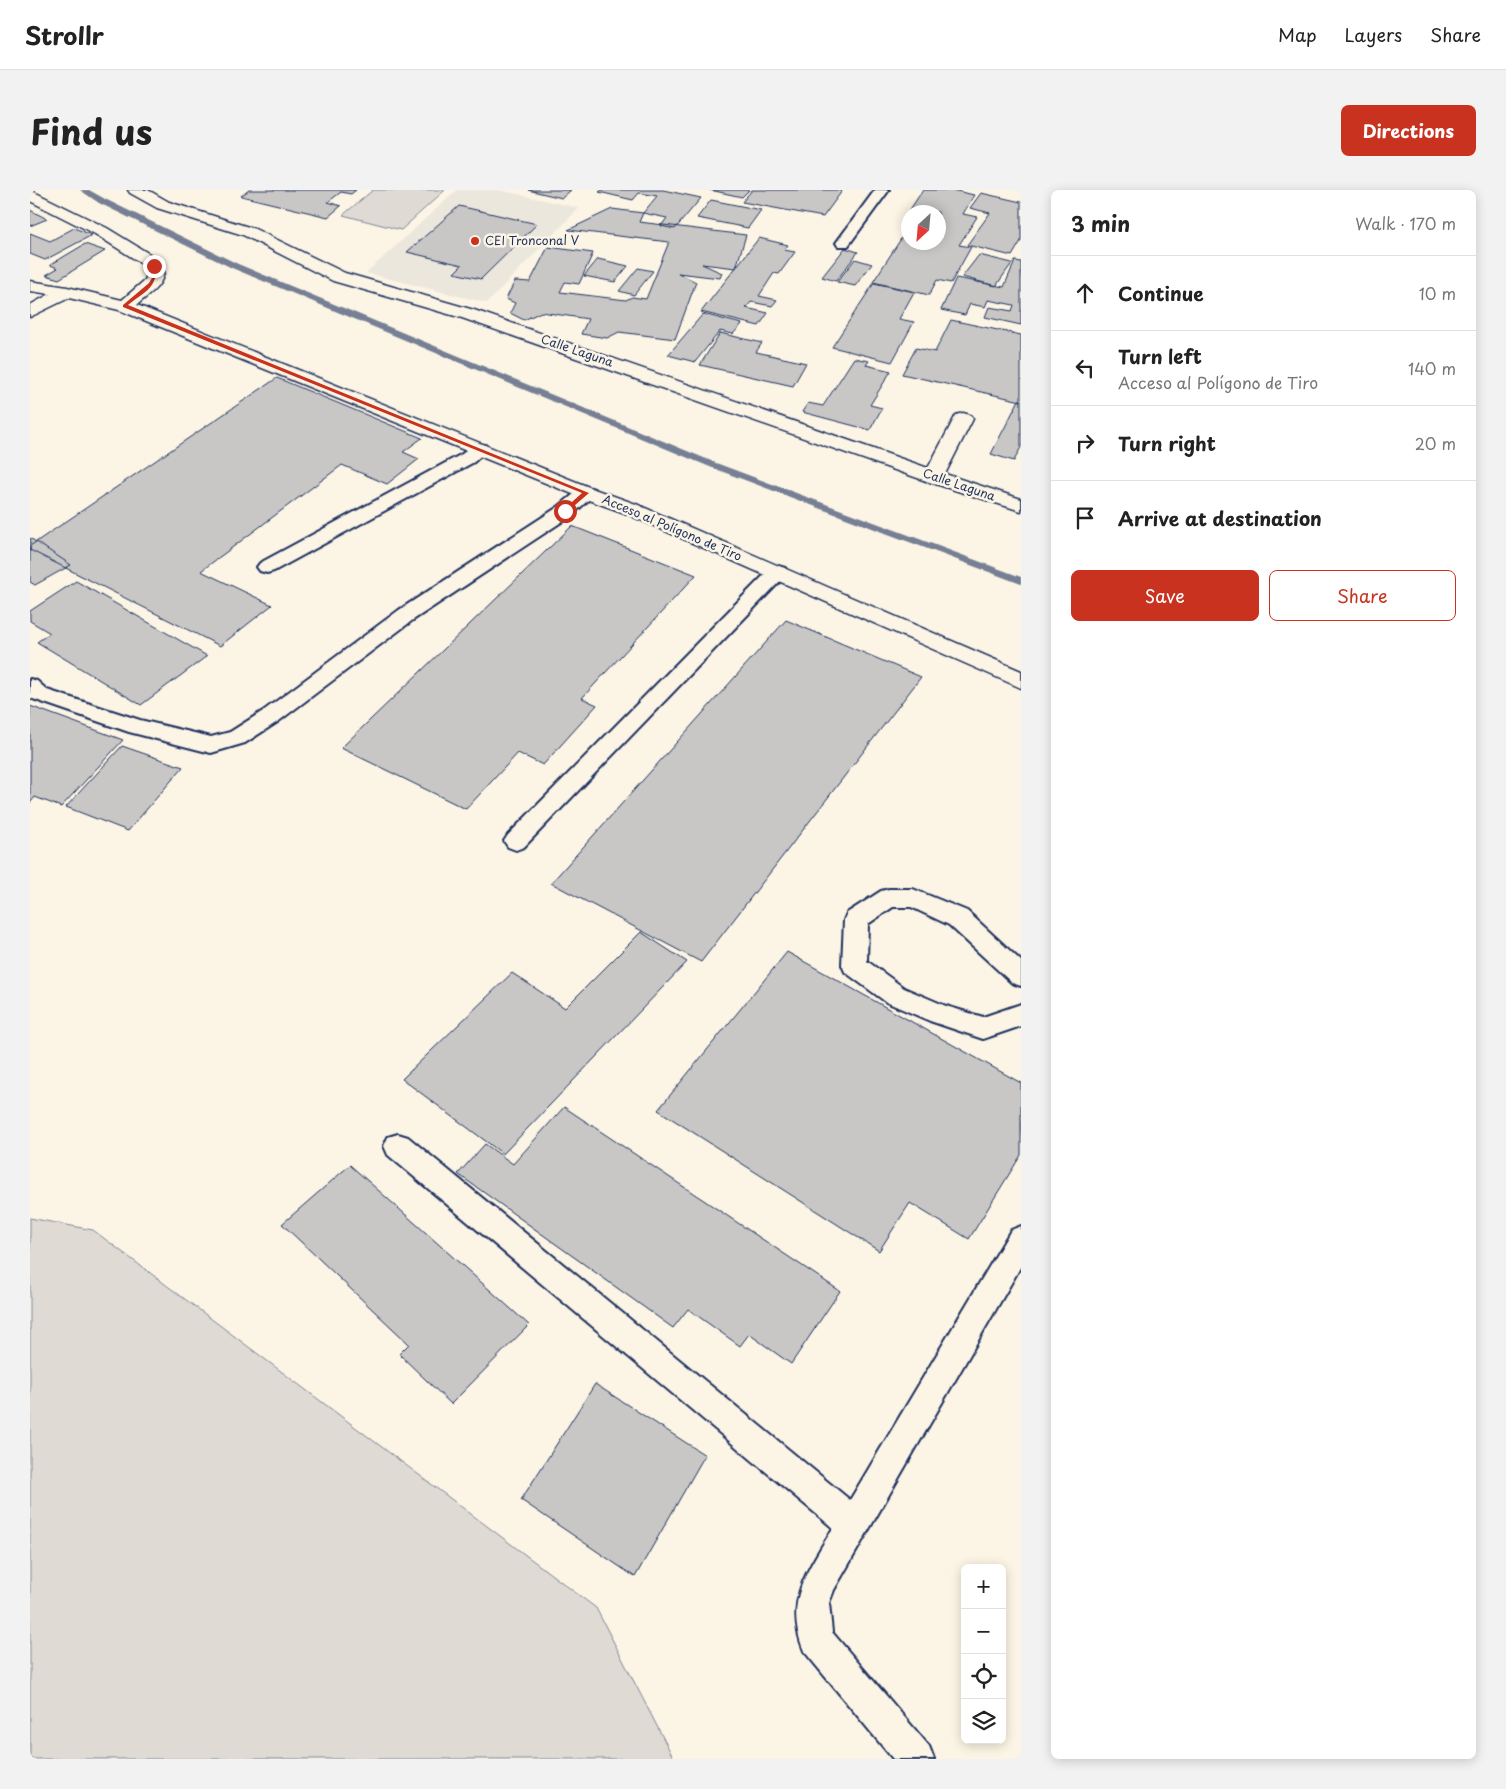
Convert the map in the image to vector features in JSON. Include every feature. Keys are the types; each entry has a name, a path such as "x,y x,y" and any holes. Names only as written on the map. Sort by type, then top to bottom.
{"street":[{"name":"Calle Laguna","path":"136,190 163,205 249,232 338,277 468,314 933,477 1021,505"},
{"path":"30,194 101,231 150,262 156,272 155,278 151,284 125,306"},
{"name":"Acceso al Polígono de Tiro","path":"30,286 67,292 125,306 586,493 629,508 1021,680"},
{"path":"30,312 67,292"},
{"path":"933,477 963,418"}],"lane":[{"path":"843,243 882,190"},
{"path":"267,566 468,458 479,448"},
{"path":"30,686 40,695 137,728 211,744 237,738 271,716 406,616 565,511 586,493"},
{"path":"516,841 778,572"},
{"path":"1021,976 958,918 912,898 888,898 856,920 854,965 894,995 939,1014 982,1028 1021,1015"},
{"path":"398,1146 854,1524"},
{"path":"916,1759 816,1639 812,1603 820,1582 1021,1239"}],"shaded area":[{"path":"373,190 445,190 401,230 343,215"},
{"name":"CEI Tronconal V","path":"457,190 499,190 579,208 487,303 366,273"},
{"path":"30,1218 93,1230 596,1608 674,1759 30,1759"}],"building":[{"path":"249,190 356,190 351,194 341,192 328,202 341,206 328,217 241,196"},
{"path":"528,190 571,190 562,198"},
{"path":"602,190 663,190 701,198 675,229 661,226 667,218 643,213 657,196 639,193 633,200 599,192"},
{"path":"710,190 749,190 742,197"},
{"path":"752,190 842,191 823,217 742,202"},
{"path":"923,190 952,190 974,195 963,214 977,217 959,245 971,247 951,283 937,280 929,295 873,282 901,239 901,250 946,250 946,205 913,205"},
{"path":"981,193 1021,202 1021,241 1012,256 967,245 990,213 970,208"},
{"path":"711,200 761,210 748,228 697,218"},
{"path":"459,206 537,224 481,279 454,273 462,265 407,252"},
{"path":"612,209 643,213 639,222 746,235 736,268 702,264 722,273 720,278 678,273 696,282 675,339 619,332 607,338 581,334 588,319 541,312 524,320 510,313 515,303 506,299 515,281 530,282 548,247 593,253 579,284 565,282 560,292 626,300 632,297 646,299 669,242 568,230"},
{"path":"30,210 47,219 30,226"},
{"path":"74,228 92,235 45,260 30,254 30,233 50,241"},
{"path":"759,238 788,245 784,250 795,252 779,274 774,273 759,296 777,300 772,306 751,302 746,308 768,313 759,326 701,312"},
{"path":"85,244 105,251 59,279 46,275 58,268 50,265"},
{"path":"845,248 858,252 836,281 822,277"},
{"path":"979,255 1012,263 996,286 962,277"},
{"path":"598,259 628,266 615,282 584,276"},
{"path":"855,259 872,264 855,286 837,282"},
{"path":"1015,261 1021,262 1021,325 985,317 989,307 1012,311 1014,305 988,300 985,307 970,304 965,315 941,310 956,278 1004,287"},
{"path":"638,268 653,271 634,295 619,291"},
{"path":"874,283 914,292 899,319 914,322 892,362 832,347"},
{"path":"703,314 742,324 733,334 720,331 695,362 668,355"},
{"path":"951,320 1021,335 1021,401 902,374 916,348 935,352"},
{"path":"720,333 762,343 756,352 806,363 793,386 700,365"},
{"path":"854,358 869,361 866,365 891,371 870,405 882,408 870,430 802,412 808,403 823,406"},
{"path":"277,378 422,438 403,452 419,459 387,484 342,465 201,571 272,605 220,646 30,550 30,546"},
{"path":"1019,400 1021,400 1021,447 1014,461 991,454"},
{"path":"572,526 696,575 582,698 597,705 543,765 518,753 466,809 341,748"},
{"path":"30,538 71,565 35,585 30,582"},
{"path":"76,581 207,656 141,705 37,642 50,633 30,621 30,611"},
{"path":"786,620 921,677 701,962 551,883"},
{"path":"30,706 123,740 61,807 35,797 30,803"},
{"path":"122,746 183,767 128,831 66,807"},
{"path":"641,932 687,962 503,1154 402,1079 512,973 565,1008"},
{"path":"787,952 1021,1083 1021,1155 969,1239 910,1203 879,1251 658,1110"},
{"path":"564,1107 840,1291 791,1364 749,1334 740,1346 688,1309 673,1328 458,1174 485,1144 513,1164"},
{"path":"350,1165 529,1325 451,1404 399,1354 409,1344 282,1224"},
{"path":"595,1384 705,1455 635,1577 521,1500"}],"waterway":[{"path":"84,190 102,201 235,266 713,465 1021,581"}],"place":[{"name":"CEI Tronconal V","path":"475,241"}],"route":[{"path":"154,266 155,278 151,284 125,306 586,493 565,511"}]}
